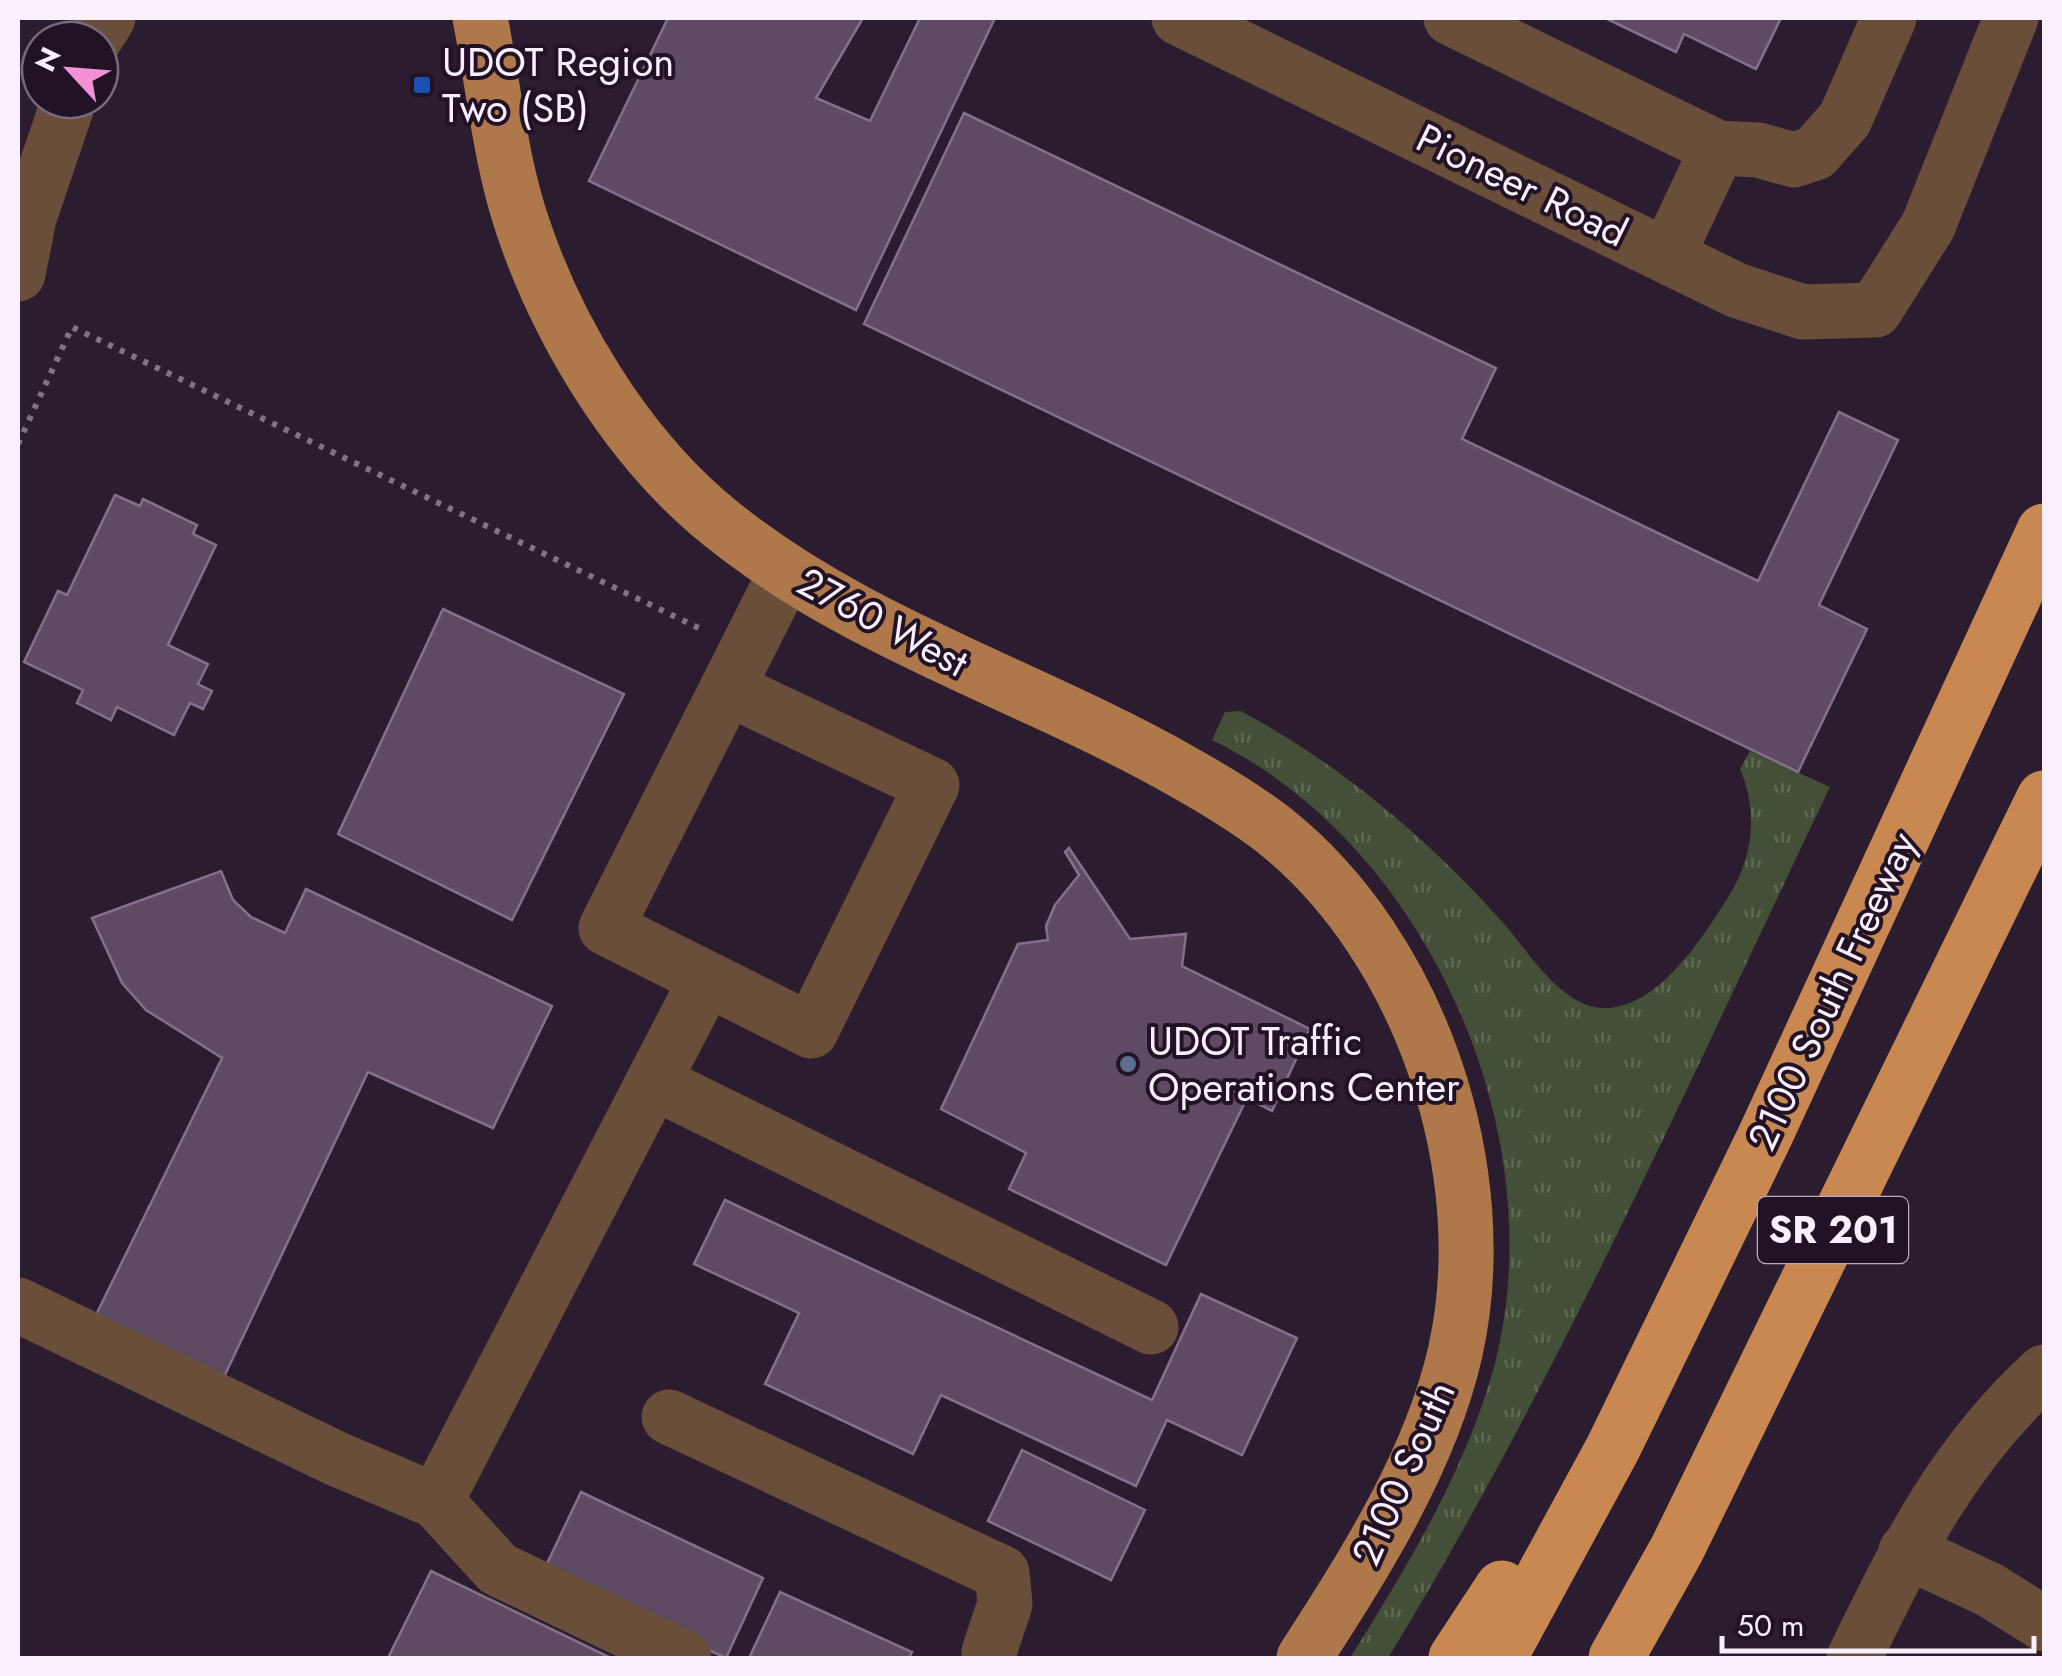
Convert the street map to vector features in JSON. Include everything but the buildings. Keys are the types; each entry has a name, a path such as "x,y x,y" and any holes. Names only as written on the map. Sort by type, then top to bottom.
{"highway":[{"name":"2100 South Freeway","path":"1498,1658 1613,1448 1765,1136 2044,531"},
{"name":"SR 201","path":"1616,1658 1677,1549 2044,798"},
{"path":"1456,1658 1596,1435 1765,1136"}],"main road":[{"name":"2760 West","path":"480,18 521,224 582,356 663,467 706,511 786,572 860,613 1185,772 1277,832 1345,904 1398,980 1447,1097"},
{"name":"2100 South","path":"1304,1658 1354,1581 1424,1445 1455,1354 1466,1274 1466,1236 1464,1199 1447,1097"}],"street":[{"name":"Pioneer Road","path":"1178,18 1277,39 1668,256 1736,290 1804,312 1876,310 1928,226 2011,18"},
{"path":"1451,18 1718,148 1758,150 1794,160 1815,153 1845,119 1889,18"},
{"path":"18,274 28,218 62,120"},
{"path":"1668,256 1718,148"},
{"path":"723,663 932,785 811,1031 606,928 723,663 786,572"},
{"path":"436,1501 706,980"},
{"path":"654,1082 1151,1327"},
{"path":"18,1305 337,1459 436,1501 498,1570 684,1658"},
{"path":"1854,1658 1906,1551 1949,1477 2002,1412 2044,1372"},
{"path":"669,1417 1002,1573 1005,1604 991,1656"},
{"path":"1906,1551 1990,1590 2044,1624"}],"path":[{"path":"18,444 72,327 723,663"}],"green space":[{"path":"1241,711 1314,755 1382,806 1446,863 1559,988 1586,1005 1601,1008 1621,1006 1658,986 1704,934 1736,884 1750,836 1750,802 1740,769 1750,751 1830,787 1565,1338 1509,1447 1388,1658 1350,1658 1447,1490 1490,1381 1507,1291 1507,1197 1491,1104 1460,1013 1415,928 1358,852 1290,789 1212,740 1225,712"}],"place":[{"name":"UDOT Region Two (SB)","path":"422,85"},
{"name":"UDOT Traffic Operations Center","path":"1128,1064"}]}
